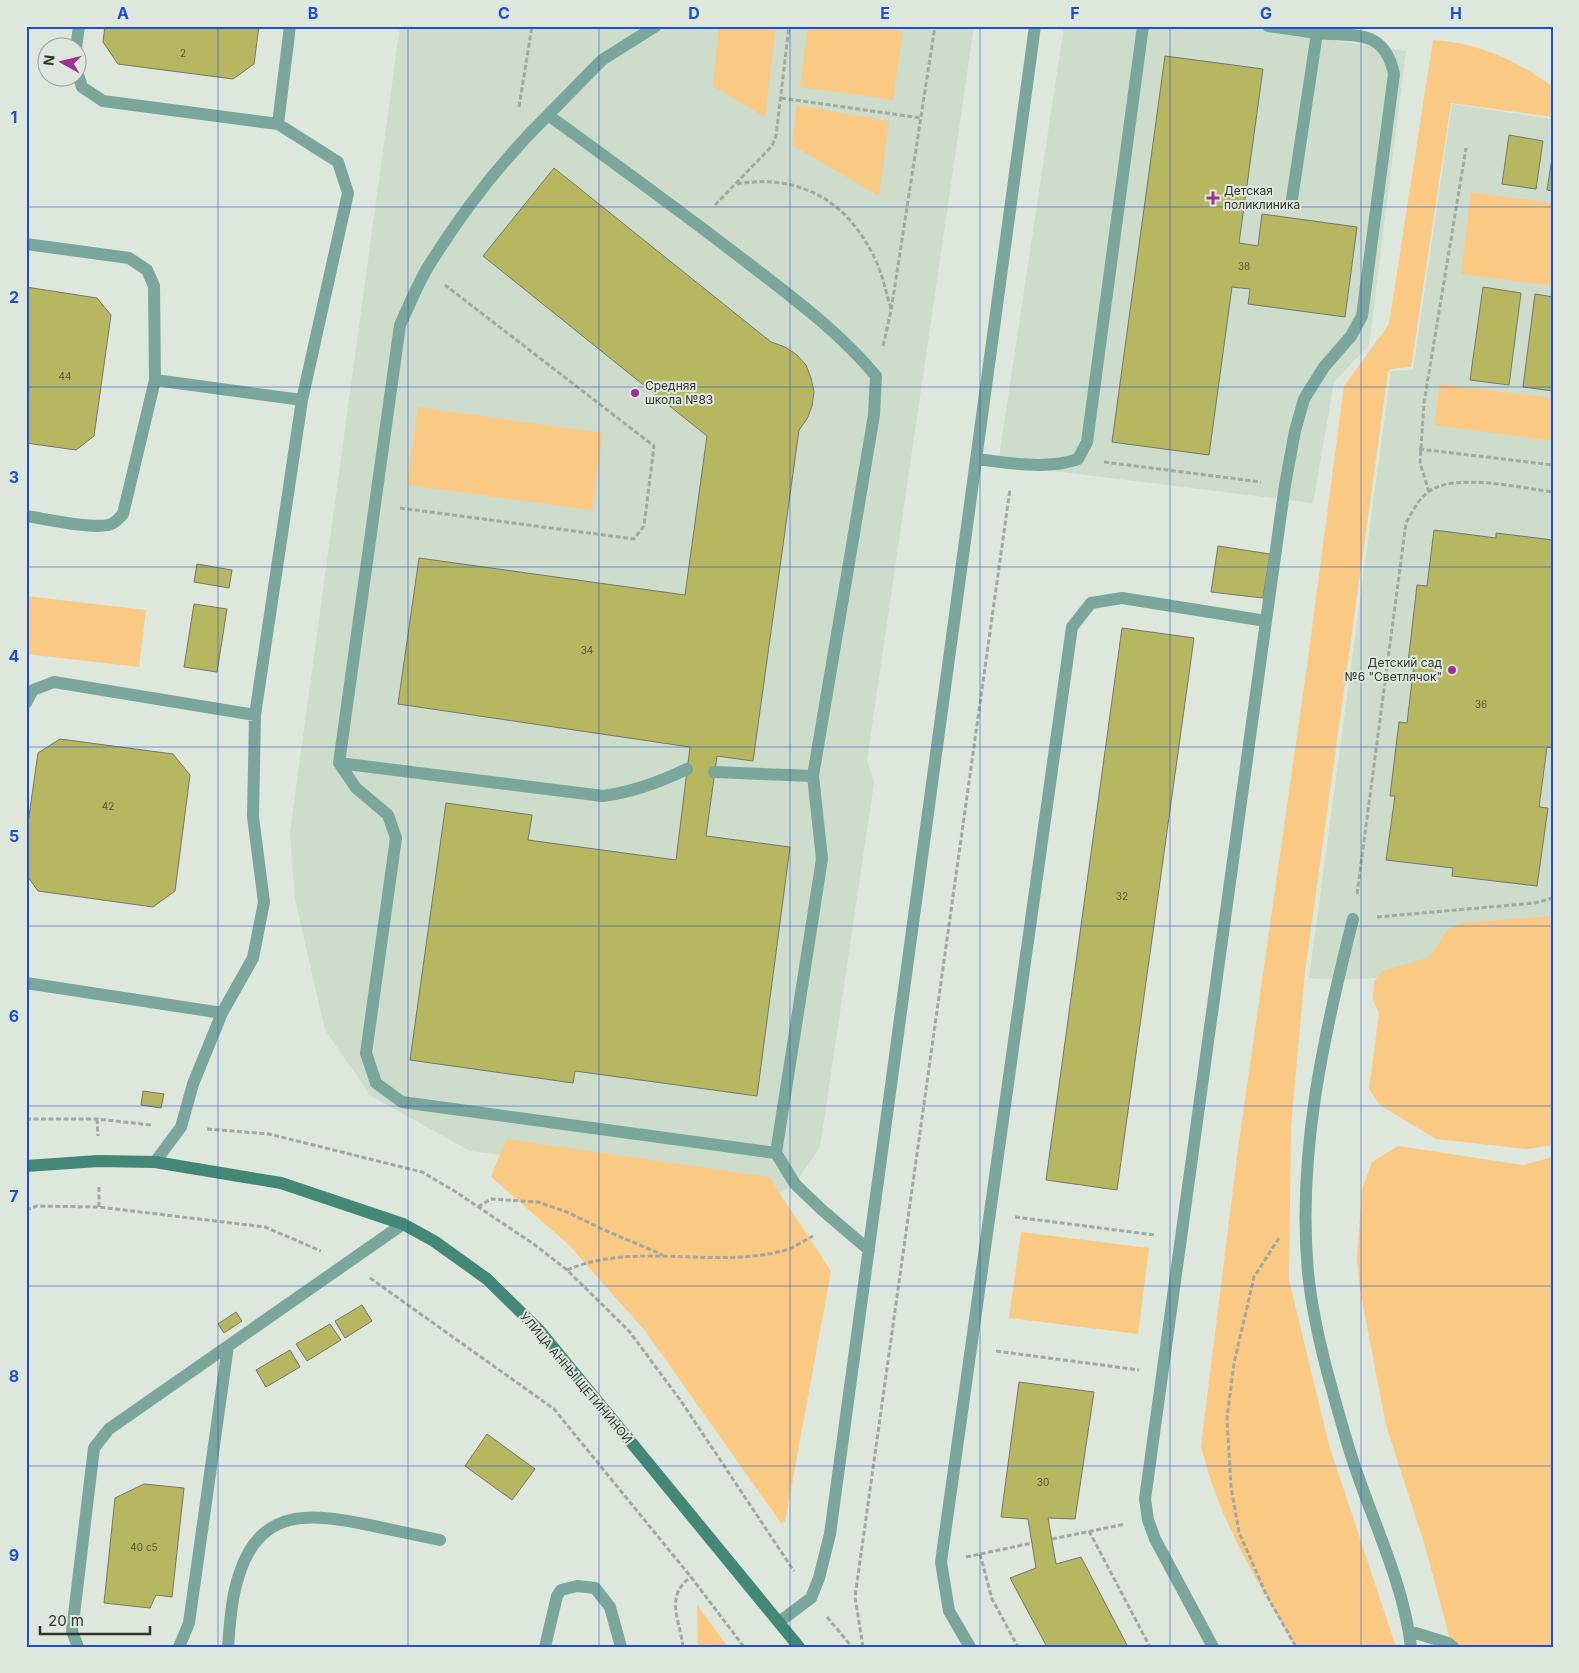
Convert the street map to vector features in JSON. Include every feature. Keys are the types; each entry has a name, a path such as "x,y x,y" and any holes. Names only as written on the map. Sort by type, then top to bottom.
{"main road":[{"name":"УЛИЦА АННЫ ЩЕТИНИНОЙ","path":"26,1166 98,1162 155,1162 281,1183 403,1224 434,1241 487,1279 539,1330 799,1647"}],"lane":[{"path":"278,124 290,26"},
{"path":"656,26 602,60 512,150 426,270 400,325 339,763 356,788 388,815 396,838 366,1053 376,1083 402,1102 776,1152"},
{"path":"779,1622 811,1598 822,1569 830,1534 1035,26"},
{"path":"976,459 1014,464 1065,464 1078,459 1087,442 1143,26"},
{"path":"1213,1647 1169,1567 1148,1520 1146,1499 1285,485 1295,431 1304,399 1324,367 1351,336 1362,316 1394,74 1391,60 1384,48 1375,39 1268,26"},
{"path":"1292,199 1317,33"},
{"path":"83,88 102,101 278,124 338,162 348,193 302,400 255,715 253,817 264,902 253,958 222,1013 193,1084 181,1128 155,1162"},
{"path":"548,115 697,223 818,318 858,355 876,376 874,415 813,776 822,860 776,1152 795,1184 869,1250"},
{"path":"26,244 128,258 147,270 154,286 155,380 123,514 118,520 109,525 96,526 26,516"},
{"path":"155,380 302,400"},
{"path":"970,1647 948,1611 941,1562 1072,628 1091,603 1122,598 1266,621"},
{"path":"26,703 33,690 54,682 255,715"},
{"path":"339,763 603,796 623,793 663,781 687,769"},
{"path":"714,772 813,776"},
{"path":"1353,919 1324,1043 1310,1132 1307,1196 1308,1273 1323,1356 1343,1427 1387,1558 1409,1631 1411,1647"},
{"path":"26,983 222,1013"},
{"path":"78,1647 72,1631 94,1448 109,1429 403,1224"},
{"path":"179,1647 189,1623 228,1346"},
{"path":"228,1647 231,1605 239,1575 249,1552 264,1531 273,1526 305,1517 328,1516 440,1540"},
{"path":"545,1647 557,1596 561,1590 577,1586 596,1588 610,1607 621,1647"},
{"path":"1409,1631 1448,1643 1453,1647"}],"path":[{"path":"512,150 532,26"},
{"path":"697,223 772,146 776,136 789,26"},
{"path":"876,376 891,311 935,26"},
{"path":"781,98 921,118"},
{"path":"1429,492 1420,463 1419,449 1424,403 1466,148"},
{"path":"736,184 760,180 779,181 805,188 826,199 841,210 854,225 876,262 891,311"},
{"path":"375,504 634,539 644,526 654,446 426,270"},
{"path":"1419,449 1553,465"},
{"path":"1078,459 1285,485"},
{"path":"863,1647 855,1597 1014,464"},
{"path":"1553,492 1462,482 1442,486 1429,492 1416,506 1406,523 1353,919 1535,903 1553,898"},
{"path":"478,1207 491,1199 508,1198 538,1202 567,1212 602,1230 666,1256"},
{"path":"26,1210 37,1206 99,1207 265,1227 348,1262 554,1409 691,1577 744,1647"},
{"path":"990,1214 1181,1239"},
{"path":"567,1270 601,1260 666,1256 696,1258 734,1257 784,1251 838,1224"},
{"path":"1280,1237 1254,1277 1234,1363 1227,1418 1231,1487 1239,1532 1266,1594 1296,1647"},
{"path":"971,1348 1162,1373"},
{"path":"1052,1539 1148,1520"},
{"path":"1089,1531 1150,1647"},
{"path":"941,1562 1032,1543"},
{"path":"980,1554 992,1599 1018,1647"},
{"path":"683,1647 675,1598 680,1584 691,1577"}],"shaded area":[{"name":"Средняя школа №83","path":"400,26 974,26 867,760 874,783 820,1147 795,1184 781,1192 470,1151 371,1096 325,1030 295,899 290,832"},
{"path":"719,26 776,26 765,117 713,86"},
{"path":"808,26 867,26 903,31 893,100 800,87"},
{"name":"Детская поликлиника","path":"1064,26 1235,26 1406,51 1369,345 1334,382 1313,503 998,464"},
{"path":"1433,40 1466,45 1496,54 1539,77 1553,87 1553,117 1451,103 1411,367 1391,369 1388,372 1305,972 1291,1126 1289,1280 1329,1445 1396,1647 1296,1647 1254,1574 1229,1525 1218,1500 1201,1446 1238,1149 1308,659 1344,386 1389,324"},
{"name":"Детский сад №6 \"Светлячок\"","path":"1452,104 1553,119 1553,968 1338,980 1309,978 1391,371 1413,370"},
{"path":"797,105 889,121 879,196 792,145"},
{"path":"1471,192 1553,203 1553,286 1461,274"},
{"path":"1440,384 1553,398 1553,441 1434,425"},
{"path":"418,407 603,433 592,510 407,485"},
{"path":"26,596 146,610 139,667 26,654"},
{"path":"1553,916 1553,1145 1527,1149 1436,1139 1380,1105 1369,1089 1379,1013 1373,1000 1374,982 1382,971 1427,958 1435,950 1447,930 1461,923"},
{"path":"506,1139 769,1177 831,1271 785,1522 781,1523 646,1332 569,1245 491,1177"},
{"path":"1398,1146 1523,1165 1553,1157 1553,1647 1452,1647 1425,1546 1386,1425 1360,1290 1357,1259 1362,1190 1372,1162"},
{"path":"1021,1232 1149,1248 1138,1334 1009,1318"},
{"path":"697,1605 728,1647 698,1647"}],"building":[{"path":"105,26 259,26 254,64 233,79 118,64 103,42"},
{"path":"1165,56 1263,69 1239,243 1258,246 1262,214 1357,227 1345,317 1248,304 1250,289 1232,287 1209,455 1112,442"},
{"path":"1509,135 1543,141 1536,189 1502,184"},
{"path":"1553,152 1553,191 1547,190"},
{"path":"554,168 771,342 785,347 797,355 806,365 811,378 814,392 812,406 807,419 799,430 753,761 717,756 706,836 790,847 757,1096 575,1071 573,1083 410,1060 446,803 532,815 528,840 676,860 690,747 398,704 419,558 685,595 707,436 483,256"},
{"path":"26,287 97,298 111,315 94,436 76,450 26,443"},
{"path":"1483,287 1521,293 1509,385 1470,380"},
{"path":"1535,294 1553,297 1553,391 1523,387"},
{"path":"1434,530 1496,538 1496,533 1553,540 1553,748 1547,747 1539,807 1548,808 1537,886 1452,876 1453,868 1386,860 1395,796 1390,796 1399,722 1407,723 1414,664 1408,663 1417,585 1427,586"},
{"path":"1218,546 1270,554 1263,598 1211,592"},
{"path":"197,564 232,570 229,588 194,582"},
{"path":"194,604 227,609 217,672 184,667"},
{"path":"1122,628 1194,638 1117,1190 1046,1180"},
{"path":"60,739 173,754 190,775 175,891 153,907 38,891 26,874 26,837 38,753"},
{"path":"143,1091 164,1094 161,1108 141,1105"},
{"path":"362,1305 372,1321 345,1338 335,1321"},
{"path":"236,1312 242,1321 224,1333 218,1324"},
{"path":"330,1324 341,1340 307,1361 296,1344"},
{"path":"290,1350 300,1367 266,1387 256,1370"},
{"path":"1019,1382 1094,1392 1075,1519 1048,1518 1056,1564 1081,1557 1128,1647 1047,1647 1010,1578 1036,1568 1028,1519 1001,1517"},
{"path":"487,1434 535,1469 512,1500 465,1466"},
{"path":"144,1484 184,1488 172,1597 156,1595 150,1608 104,1603 115,1498"}],"place":[{"name":"Детская поликлиника","path":"1213,198"},
{"name":"Средняя школа №83","path":"635,393"},
{"name":"Детский сад №6 \"Светлячок\"","path":"1452,670"}]}
